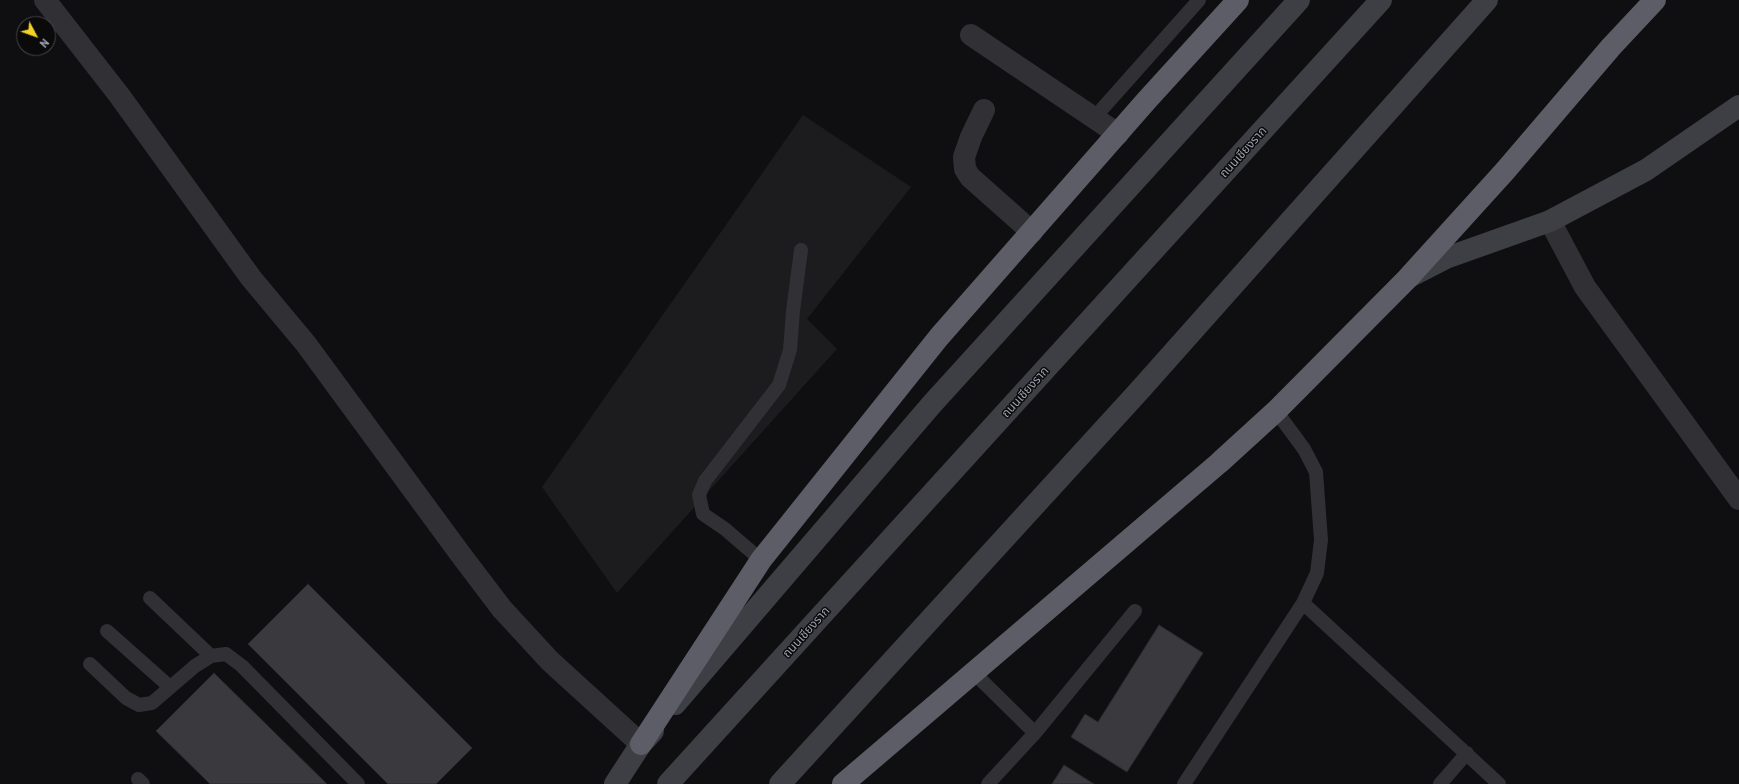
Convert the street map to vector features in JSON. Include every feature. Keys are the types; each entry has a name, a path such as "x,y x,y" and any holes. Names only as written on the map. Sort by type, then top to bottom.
{"highway":[{"path":"641,744 761,560 939,337 1147,100 1238,0"},
{"path":"843,784 1220,463 1276,411 1407,279 1505,171 1611,47 1655,0"}],"main road":[{"path":"615,784 641,744 932,404 1299,0"},
{"name":"ถนนเชียงราก","path":"668,784 1381,0"},
{"path":"780,784 1139,391 1487,0"},
{"path":"1407,279 1446,258 1550,221 1646,170 1739,106"}],"street":[{"path":"45,0 119,95 251,278 306,344 502,609 550,660 641,744"},
{"path":"972,35 1118,134"},
{"path":"984,110 971,137 964,157 965,169 970,177 1032,232"},
{"path":"1550,221 1585,287 1739,499"}],"lane":[{"path":"1094,118 1199,0"},
{"path":"761,560 725,529 703,514 699,495 705,481 779,385 790,350 793,311 801,250"},
{"path":"1184,784 1303,603 1317,573 1321,540 1316,472 1304,449 1276,411"},
{"path":"150,598 211,656"},
{"path":"1303,603 1499,784"},
{"path":"988,784 1035,732 1135,611"},
{"path":"107,631 170,687"},
{"path":"90,664 126,698 139,705 152,703 196,666 211,656 226,654 242,666 358,784"},
{"path":"973,672 1035,732"},
{"path":"1440,784 1467,753"}],"shaded area":[{"path":"803,115 911,187 807,319 837,349 617,593 542,487"}],"building":[{"path":"308,584 472,748 436,784 388,784 248,644"},
{"path":"1159,625 1203,653 1127,772 1071,737 1085,714 1098,722"},
{"path":"214,673 327,784 210,784 156,731"},
{"path":"1064,765 1094,784 1052,784"}]}
